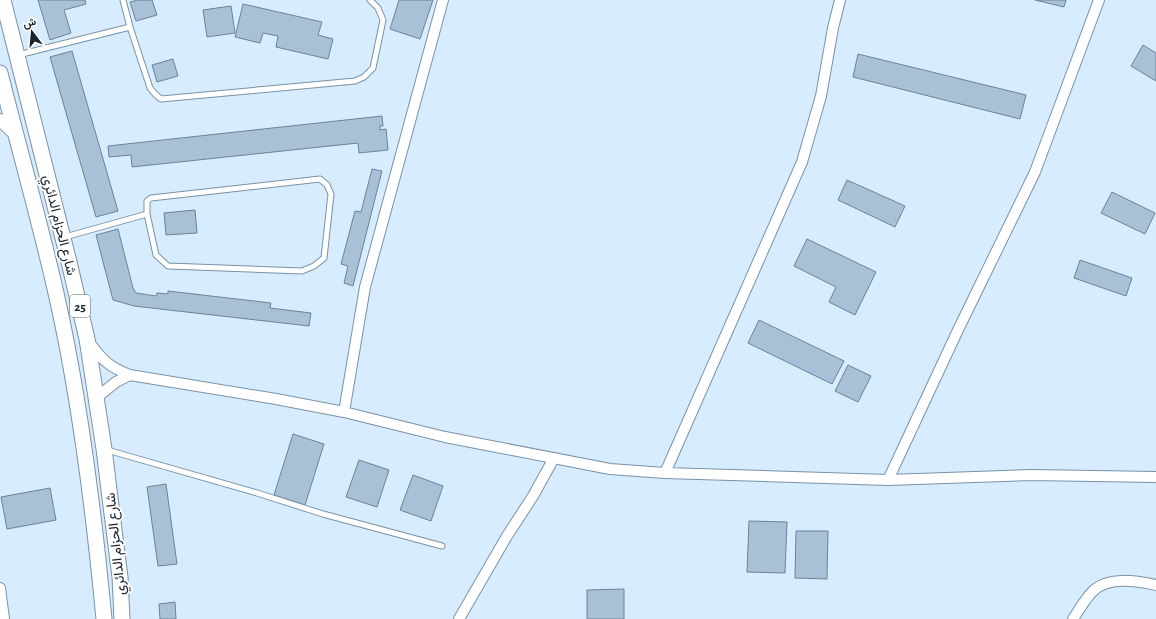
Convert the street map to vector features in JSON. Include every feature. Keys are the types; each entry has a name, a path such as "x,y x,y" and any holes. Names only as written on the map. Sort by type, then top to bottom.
{"main road":[{"name":"شارع الحزام الدائري","path":"3,0 63,237 87,340 104,449 120,577 122,619"},
{"name":"شارع الحزام الدائري","path":"0,73 58,303 76,398 99,566 104,619"}],"street":[{"path":"344,412 365,287 443,0"},
{"path":"665,473 802,162 821,96 833,28 840,0"},
{"path":"888,480 958,330 1035,172 1099,0"},
{"path":"0,120 15,134"},
{"path":"87,340 107,364 114,369 130,375 276,398 344,412 445,437 610,469 665,473 888,480 1032,475 1156,477"},
{"path":"96,398 110,386 130,375"},
{"path":"459,619 507,536 533,496 554,458"},
{"path":"1073,619 1094,591 1103,584 1123,581 1156,585"},
{"path":"0,588 4,619"}],"lane":[{"path":"123,0 130,27 150,88 156,96 161,99 355,81 364,77 373,68 383,20 378,8 370,0"},
{"path":"17,55 130,27"},
{"path":"320,179 327,185 331,194 324,258 314,266 302,271 168,266 156,255 147,214 147,201 158,196 320,179"},
{"path":"63,237 147,214"},
{"path":"104,449 257,493 323,514 442,546"}],"building":[{"path":"38,0 85,0 86,4 64,10 71,33 50,40"},
{"path":"138,0 152,0 157,15 136,21 130,2"},
{"path":"399,0 433,0 420,39 390,29"},
{"path":"1035,0 1066,0 1064,7"},
{"path":"243,4 322,22 318,35 333,39 328,59 276,47 278,36 263,33 260,43 235,37"},
{"path":"231,6 235,33 207,37 203,10"},
{"path":"1143,45 1156,53 1156,81 1131,66"},
{"path":"72,51 118,211 96,217 50,57"},
{"path":"858,54 1026,95 1020,119 853,77"},
{"path":"173,59 178,76 157,82 152,65"},
{"path":"382,116 383,126 380,126 380,130 386,129 388,150 359,153 358,143 132,167 131,155 109,157 108,146"},
{"path":"372,169 382,171 353,286 344,283 348,266 341,264 355,211 361,212"},
{"path":"847,180 905,206 895,227 838,200"},
{"path":"1112,192 1155,213 1145,234 1101,213"},
{"path":"195,210 197,233 166,235 164,213"},
{"path":"118,229 133,288 136,293 156,296 157,293 168,294 168,291 271,303 270,308 311,313 309,326 134,306 113,300 96,235"},
{"path":"807,239 876,272 855,315 829,302 836,287 794,266"},
{"path":"1080,260 1132,278 1126,296 1074,278"},
{"path":"759,320 844,361 832,384 748,343"},
{"path":"848,365 871,376 858,402 835,391"},
{"path":"293,434 324,444 305,505 274,495"},
{"path":"359,460 389,470 377,507 346,497"},
{"path":"413,475 443,486 431,521 400,510"},
{"path":"166,484 177,564 158,566 147,487"},
{"path":"50,488 56,520 7,529 1,497"},
{"path":"749,521 787,522 785,573 747,572"},
{"path":"796,531 828,531 827,579 795,578"},
{"path":"624,589 624,619 587,619 587,590"},
{"path":"175,602 176,619 160,619 159,604"}]}
